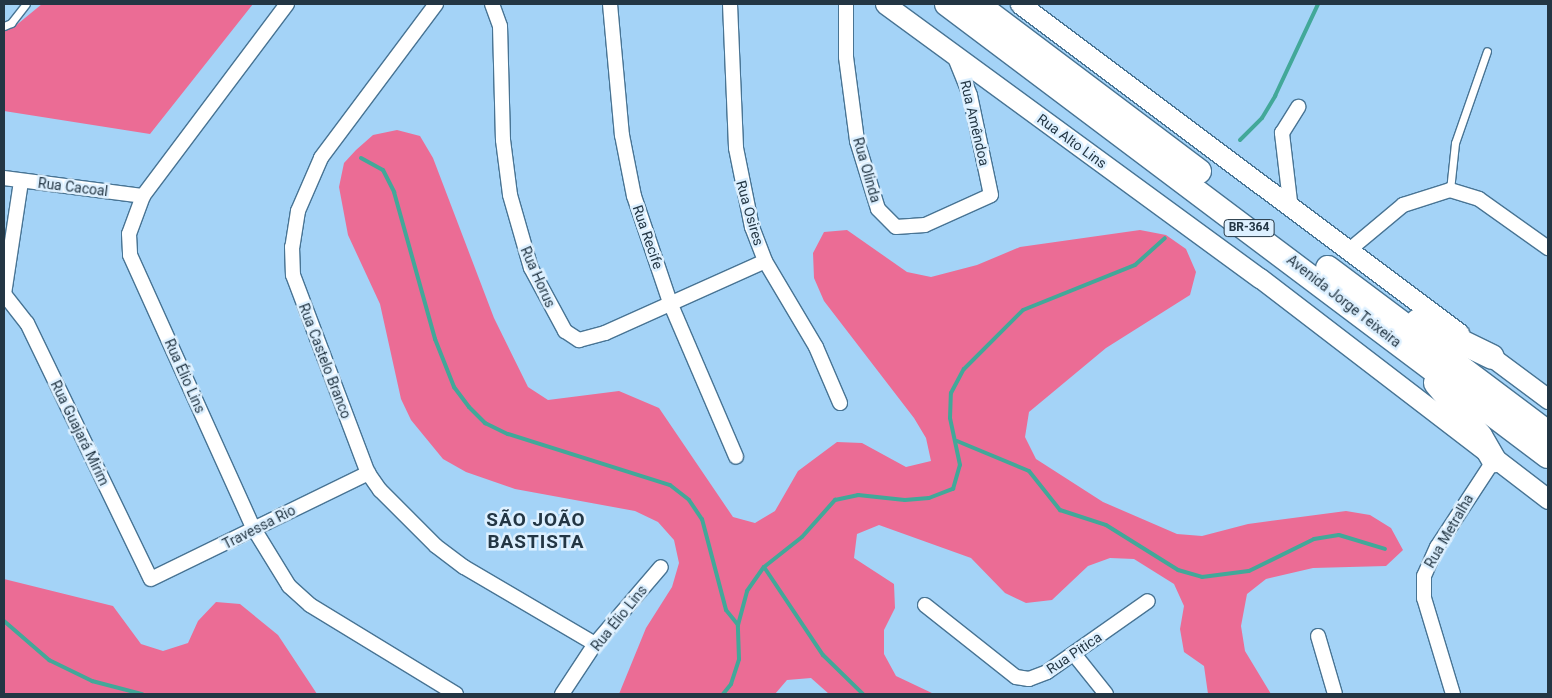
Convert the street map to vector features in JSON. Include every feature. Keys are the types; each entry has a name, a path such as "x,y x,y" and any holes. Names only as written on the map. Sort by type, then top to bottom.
{"highway":[{"name":"Avenida Jorge Teixeira","path":"947,4 1548,456"},
{"name":"Avenida Jorge Teixeira","path":"977,4 1548,433"},
{"path":"1324,264 1466,348 1492,357"},
{"path":"1413,354 1480,436 1494,460"}],"main road":[{"name":"Rua Alto Lins","path":"885,4 1260,278 1494,460 1548,498"},
{"path":"1020,4 1291,210 1548,399"}],"street":[{"name":"Rua Élio Lins","path":"287,4 143,196 129,234 130,255 254,529 278,570 302,600 456,694"},
{"name":"Rua Castelo Branco","path":"436,4 320,158 304,190 293,233 291,261 297,288 368,473 415,526 457,562 595,644"},
{"name":"Rua Horus","path":"492,4 500,26 503,140 510,195 531,268 560,325 570,336 584,340 672,305 765,261"},
{"name":"Rua Recife","path":"610,4 627,165 646,234 672,305 736,456"},
{"name":"Rua Osires","path":"730,4 738,167 765,261 816,347 840,403"},
{"name":"Rua Olinda","path":"846,4 846,57 857,140 873,198 884,218 896,227 916,228 991,195"},
{"name":"Rua Amêndoa","path":"952,53 968,88 991,195"},
{"path":"1291,210 1282,133 1298,107"},
{"name":"Rua Cacoal","path":"4,178 143,196"},
{"path":"4,294 21,181"},
{"path":"1348,252 1396,210 1450,190 1478,199 1548,248"},
{"name":"Rua Guajará Mirim","path":"4,294 27,323 149,578"},
{"name":"Rua Metralha","path":"1453,694 1424,598 1424,576 1436,547 1494,460"},
{"name":"Travessa Rio","path":"149,578 159,578 368,473"},
{"name":"Rua Élio Lins","path":"562,694 595,644 661,567"},
{"name":"Rua Pitica","path":"925,605 1016,677 1035,678 1074,654 1148,601"},
{"path":"1318,636 1335,694"},
{"path":"1074,654 1106,694"}],"lane":[{"path":"4,26 11,23 26,4"},
{"path":"1450,190 1455,142 1487,51"}],"shaded area":[{"path":"42,4 253,4 150,134 4,111 4,30 14,27"},
{"path":"397,130 420,136 433,158 494,318 528,387 548,400 619,391 659,408 733,517 755,523 775,511 798,471 837,442 862,443 906,467 931,461 926,438 914,418 824,301 814,278 813,253 824,232 847,230 907,272 931,277 977,265 1020,247 1140,230 1166,235 1186,249 1196,272 1190,295 1106,348 1029,412 1025,437 1036,459 1103,502 1177,534 1202,536 1248,524 1346,511 1370,515 1391,528 1403,550 1386,566 1313,568 1266,579 1247,594 1241,626 1245,651 1271,694 1208,694 1204,666 1184,652 1180,629 1184,606 1174,584 1134,559 1110,558 1088,566 1052,600 1026,603 1005,593 971,558 879,525 857,534 854,558 894,584 895,608 884,630 884,654 896,676 934,694 829,694 811,678 787,680 775,694 619,694 646,628 672,587 679,563 674,540 658,522 635,511 515,489 466,472 443,459 411,420 401,399 380,304 348,235 339,187 344,163 356,150 373,135"},
{"path":"4,579 113,606 141,644 163,651 188,643 198,621 216,602 240,604 278,635 317,694 4,694"}],"waterway":[{"path":"1240,140 1262,118 1275,96 1318,4"},
{"path":"361,158 383,170 394,192 435,339 454,387 469,407 485,423 508,434 670,485 689,500 702,519 726,610 738,625"},
{"path":"723,694 731,684 739,659 738,625 747,591 764,567 802,537 835,500 858,495 905,500 929,498 953,489 960,465 950,418 951,393 964,369 1023,310 1135,265 1165,238"},
{"path":"957,441 1029,471 1060,510 1106,525 1178,570 1202,577 1249,571 1314,539 1339,535 1385,549"},
{"path":"764,567 823,655 863,694"},
{"path":"4,621 49,660 92,681 142,694"}],"district":[{"name":"SÃO JOÃO BASTISTA","path":"536,531"}]}
